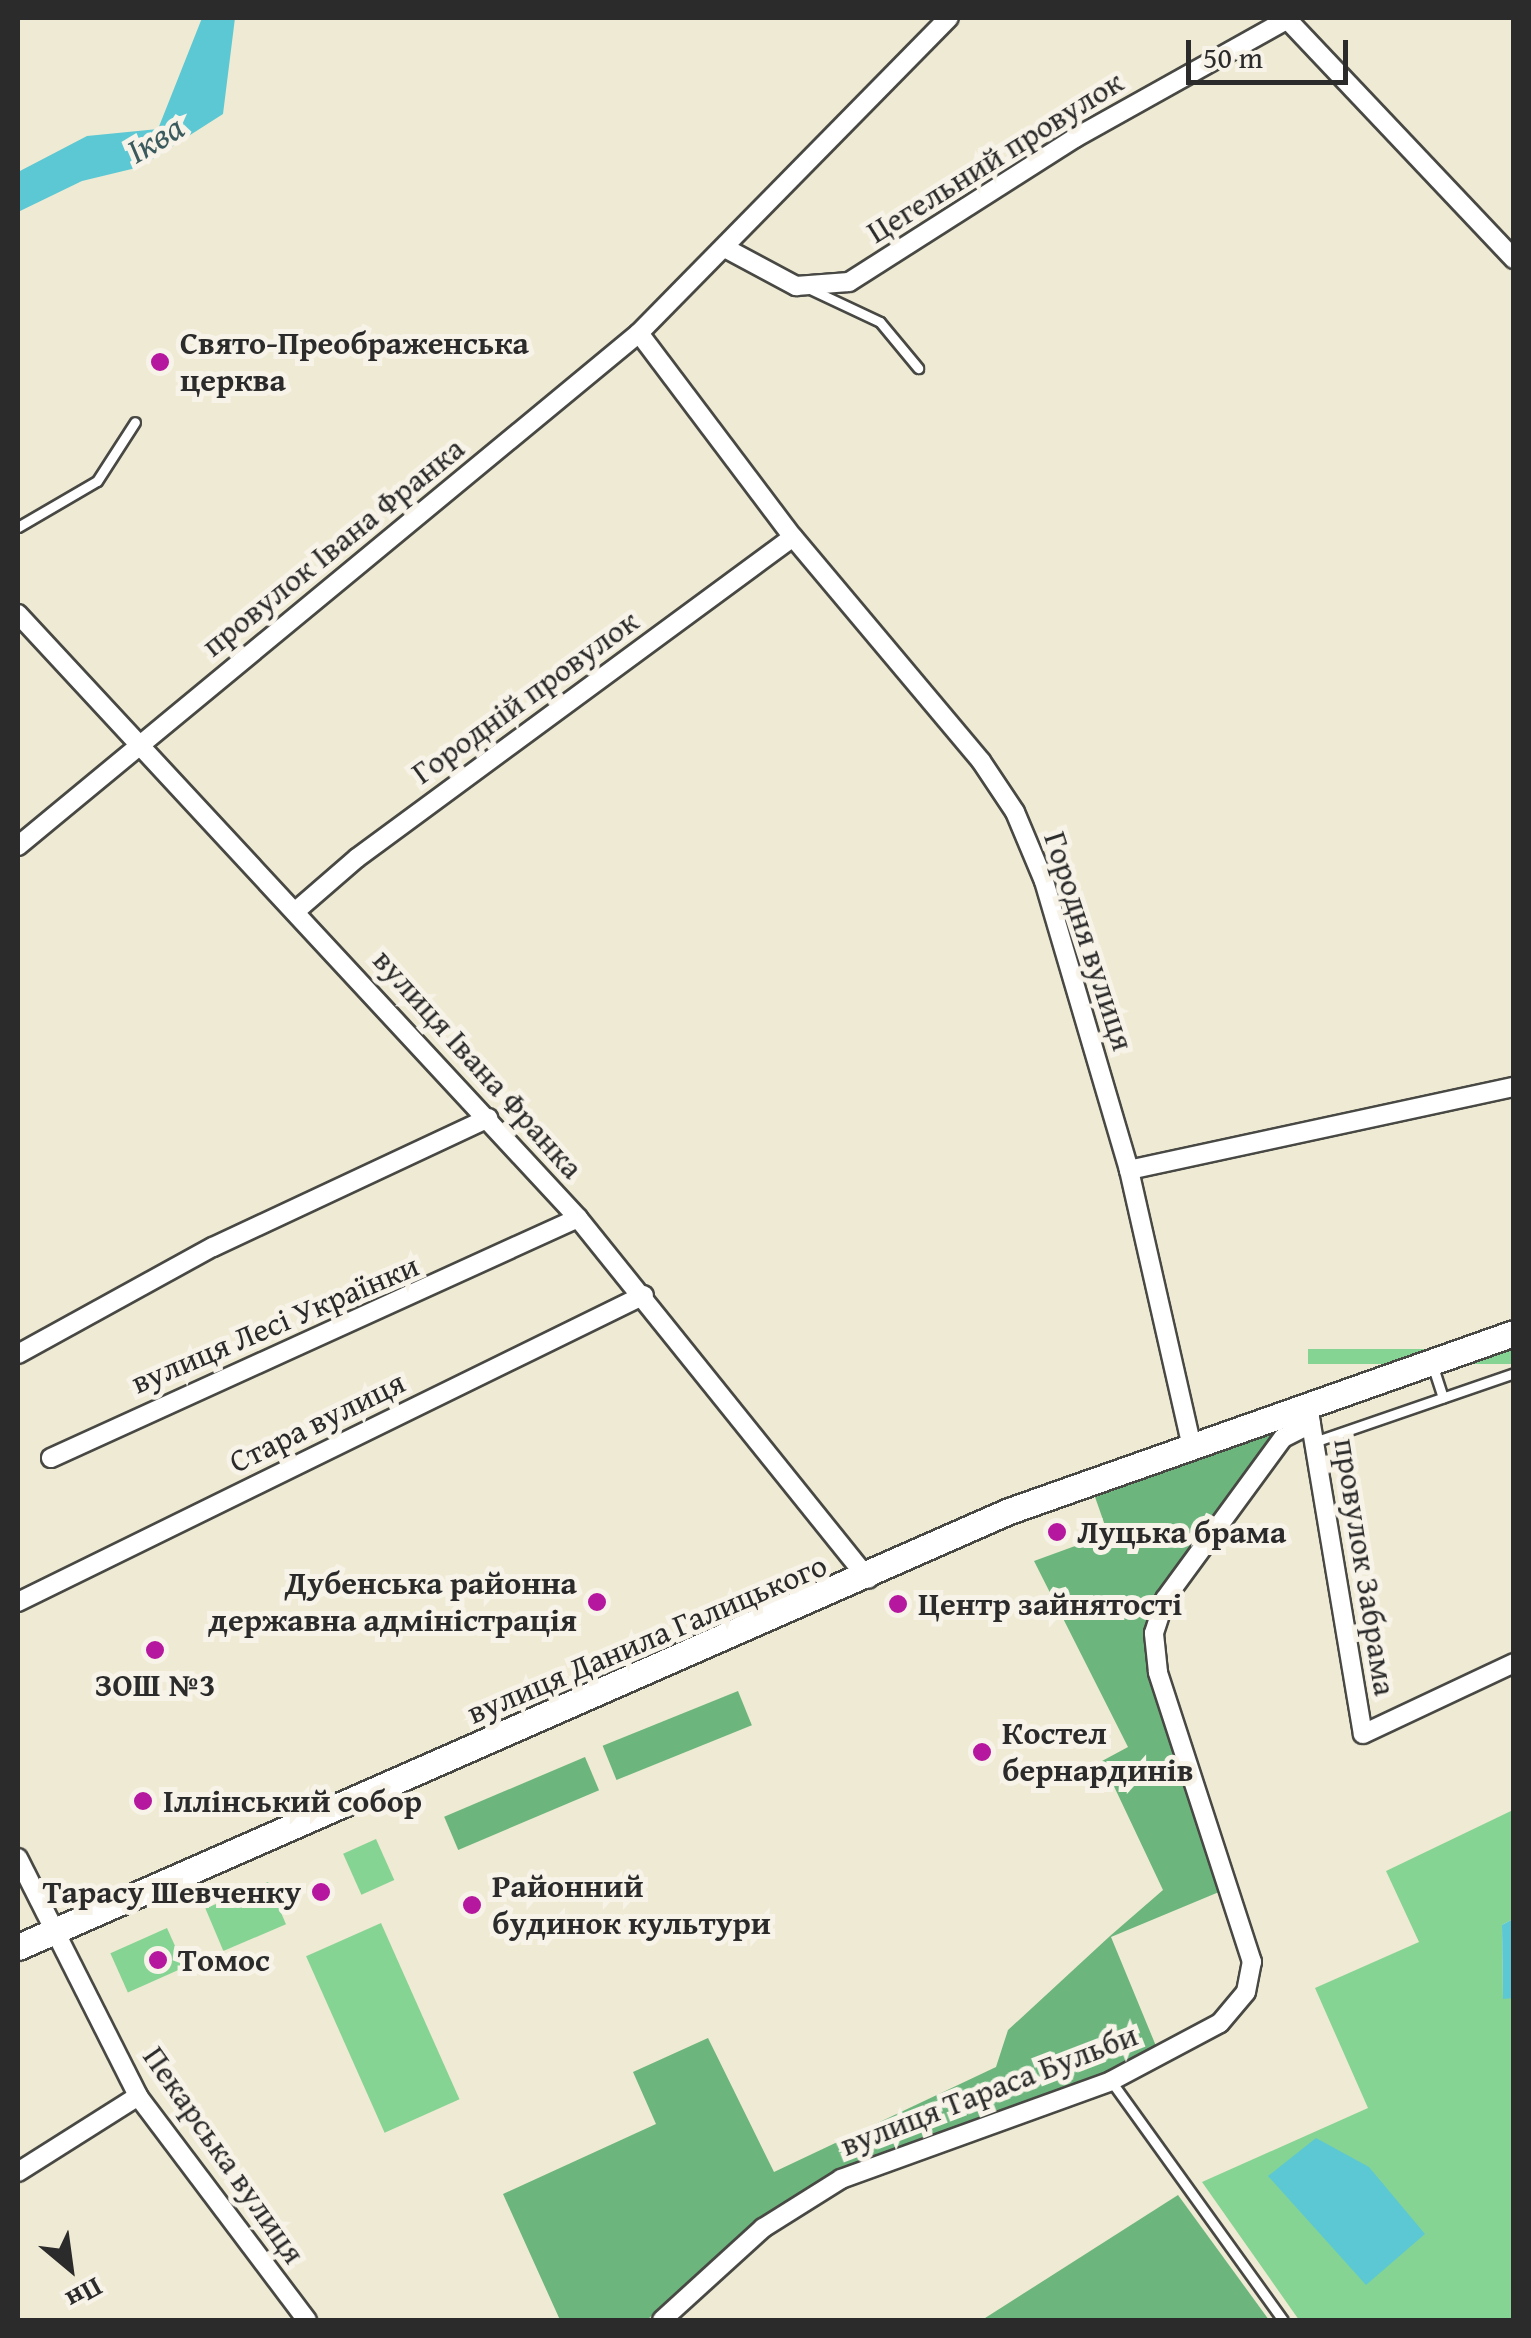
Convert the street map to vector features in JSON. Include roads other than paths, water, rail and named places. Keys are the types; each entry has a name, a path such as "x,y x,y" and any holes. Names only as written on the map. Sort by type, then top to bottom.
{"main road":[{"name":"вулиця Данила Галицького","path":"18,1948 868,1579 1009,1511 1192,1447 1311,1424 1431,1362 1514,1333"}],"street":[{"name":"провулок Івана Франка","path":"18,846 144,747 203,693 639,333 949,18"},
{"path":"1288,18 1514,259"},
{"name":"Цегельний провулок","path":"810,289 862,274 1075,138 1288,18"},
{"path":"725,248 776,278 810,289"},
{"name":"Городня вулиця","path":"639,333 793,537 981,761 1014,812 1044,881 1128,1170 1192,1447"},
{"name":"Городній провулок","path":"297,910 357,858 793,537"},
{"name":"вулиця Івана Франка","path":"18,614 297,910 578,1218 644,1295 868,1579"},
{"path":"1128,1170 1514,1087"},
{"path":"18,1354 213,1247 488,1118"},
{"name":"вулиця Лесі Українки","path":"51,1458 578,1218"},
{"name":"Стара вулиця","path":"18,1602 644,1295"},
{"name":"провулок Забрама","path":"1311,1424 1362,1734 1514,1663"},
{"name":"вулиця Тараса Бульби","path":"662,2320 763,2228 842,2179 1111,2082 1220,2023 1246,1992 1252,1962 1158,1672 1154,1632 1165,1599 1283,1438 1311,1424"},
{"name":"Пекарська вулиця","path":"18,1858 138,2096 306,2320"},
{"path":"18,2172 138,2096"}],"lane":[{"path":"810,289 880,322 918,368"},
{"path":"18,527 97,481 136,422"},
{"path":"1431,1362 1444,1397"},
{"path":"1311,1424 1444,1397 1514,1373"},
{"path":"1111,2082 1283,2320"}],"water":[{"name":"Іква","path":"202,18 235,18 223,114 140,167 82,181 18,212 18,172 87,136 158,129"},
{"path":"1513,1919 1513,1998 1503,1999 1502,1925"},
{"path":"1316,2138 1369,2167 1425,2234 1366,2285 1268,2176"}],"place":[{"name":"Свято-Преображенська церква","path":"160,362"},
{"name":"Луцька брама","path":"1057,1532"},
{"name":"Дубенська районна державна адміністрація","path":"597,1602"},
{"name":"Центр зайнятості","path":"898,1604"},
{"name":"ЗОШ №3","path":"155,1650"},
{"name":"Костел бернардинів","path":"982,1752"},
{"name":"Іллінський собор","path":"143,1801"},
{"name":"Тарасу Шевченку","path":"321,1892"},
{"name":"Районний будинок культури","path":"472,1905"},
{"name":"Томос","path":"158,1960"}]}
